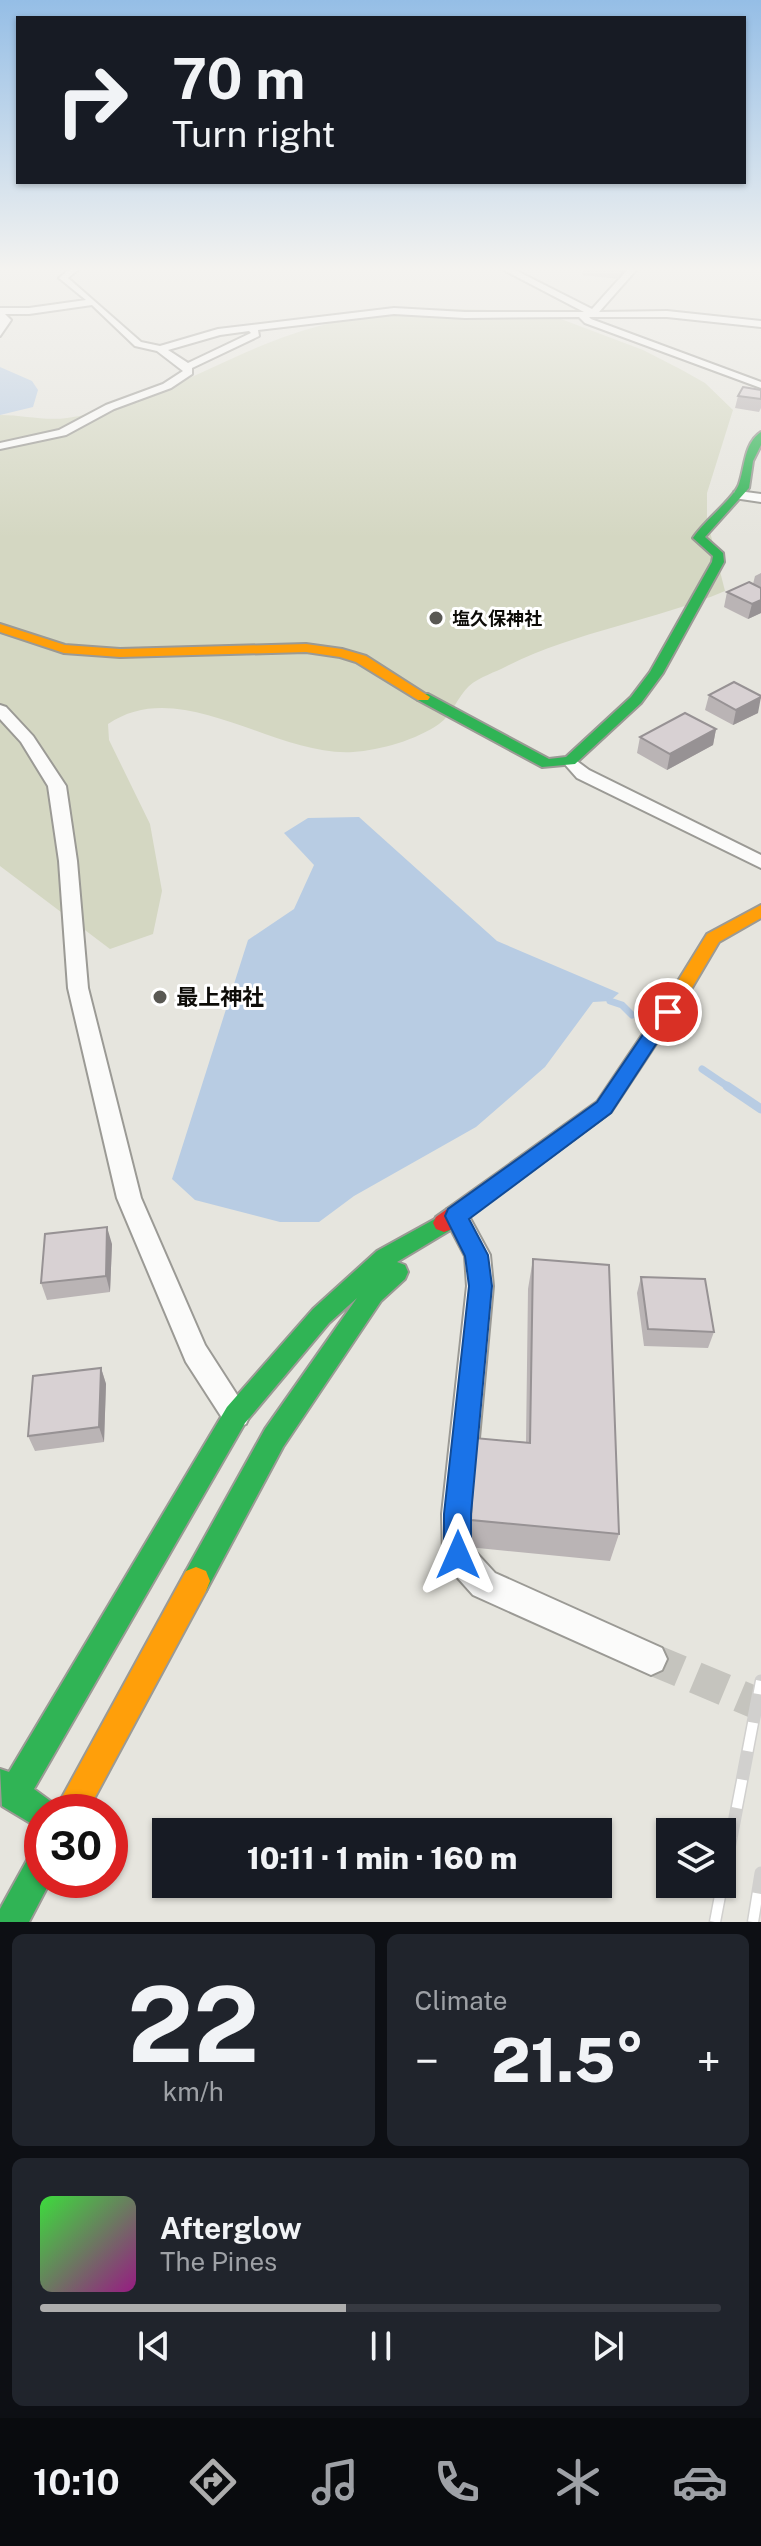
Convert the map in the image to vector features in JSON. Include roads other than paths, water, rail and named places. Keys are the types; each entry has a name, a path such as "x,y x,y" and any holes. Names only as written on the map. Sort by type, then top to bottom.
{"street":[{"path":"175,359 187,367"},
{"path":"187,367 206,359"},
{"path":"690,359 761,385"},
{"path":"0,446 62,433 110,407 167,386 188,372 187,367"},
{"path":"0,628 64,649 120,653 306,648 342,653 361,659 443,709 547,764 570,761 636,700 656,673 718,562 719,555 699,538 707,525 744,488 748,461 761,435"},
{"path":"738,495 761,498"},
{"path":"0,710 27,739 57,786 68,861 78,988 129,1198 195,1353 236,1415"},
{"path":"570,761 583,774 761,862"},
{"path":"0,1816 6,1789 236,1415 321,1316 385,1258 456,1216 604,1107 713,938 761,911"},
{"path":"456,1216 477,1255 480,1286 457,1514 458,1555 484,1584 651,1659"},
{"path":"80,1794 274,1438 373,1294 456,1216"},
{"path":"6,1789 24,1802"},
{"path":"11,1922 24,1898"}],"water":[{"path":"0,367 32,381 38,390 33,407 0,415"},
{"path":"359,817 497,941 619,993 610,1001 593,1002 545,1067 476,1127 354,1196 319,1222 280,1222 195,1200 172,1179 248,940 294,909 314,865 284,833 308,818"}],"waterway":[{"path":"610,1001 622,1005 632,1015"},
{"path":"702,1069 730,1088"},
{"path":"727,1086 761,1109"}],"tunnel":[{"path":"651,1659 761,1705"}],"railway":[{"path":"715,1922 761,1681"},
{"path":"753,1922 761,1873"}],"place":[{"name":"塩久保神社","path":"436,618"},
{"name":"最上神社","path":"160,997"}]}
